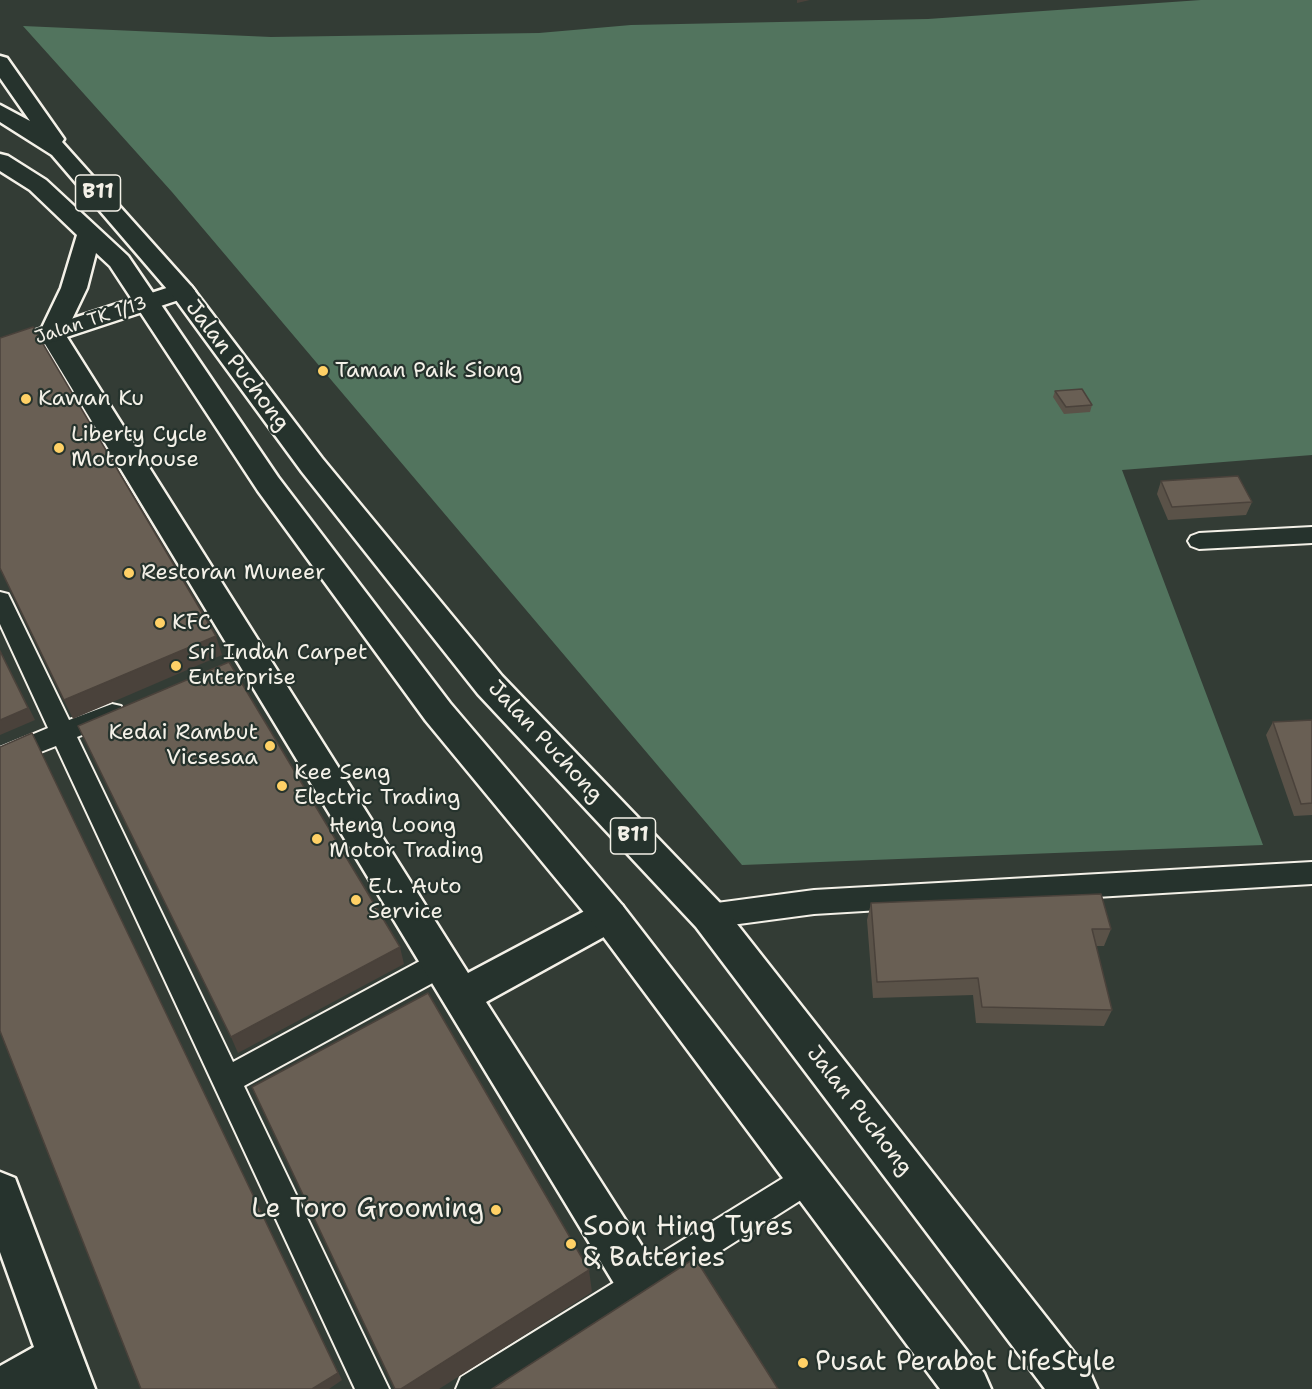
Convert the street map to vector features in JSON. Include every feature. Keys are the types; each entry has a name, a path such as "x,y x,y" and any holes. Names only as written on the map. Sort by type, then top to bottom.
{"main road":[{"path":"0,62 60,150"},
{"name":"Jalan Puchong","path":"0,112 60,150 182,291 312,465 490,685 709,916 1074,1389"},
{"path":"0,138 38,185"},
{"name":"Jalan Puchong","path":"0,161 38,185 119,261 268,484 438,712 609,916 968,1389"},
{"path":"90,233 74,288 52,334 239,662 441,964 640,1284"},
{"name":"Jalan TK 1/13","path":"0,351 182,291"},
{"path":"461,996 609,916"},
{"path":"0,1193 66,1373 4,1389"}],"lane":[{"path":"1199,541 1312,535"},
{"path":"0,600 372,1389"},
{"path":"0,758 129,706"},
{"path":"709,916 814,902 1312,873"},
{"path":"226,1080 441,964"},
{"path":"473,1389 809,1177"}],"green space":[{"path":"1201,0 1312,0 1312,455 1122,470 1263,845 742,865 172,192 23,26 271,37 539,33 631,25 928,19"}],"building":[{"path":"33,327 216,636 64,700 0,568 0,338"},
{"path":"1082,389 1092,405 1066,407 1055,391"},
{"path":"1238,476 1252,502 1172,507 1161,481"},
{"path":"0,651 28,708 0,720"},
{"path":"229,662 400,947 231,1037 78,726"},
{"path":"1312,720 1312,803 1301,804 1273,722"},
{"path":"32,733 338,1373 312,1389 141,1389 0,1031 0,747"},
{"path":"1101,894 1111,929 1092,929 1112,1010 982,1007 978,978 877,982 871,903"},
{"path":"428,993 589,1270 401,1389 395,1389 252,1087"},
{"path":"695,1258 778,1389 492,1389"}],"place":[{"name":"Taman Paik Siong","path":"323,371"},
{"name":"Kawan Ku","path":"26,399"},
{"name":"Liberty Cycle Motorhouse","path":"59,448"},
{"name":"Restoran Muneer","path":"129,573"},
{"name":"KFC","path":"160,623"},
{"name":"Sri Indah Carpet Enterprise","path":"176,666"},
{"name":"Kedai Rambut Vicsesaa","path":"270,746"},
{"name":"Kee Seng Electric Trading","path":"282,786"},
{"name":"Heng Loong Motor Trading","path":"317,839"},
{"name":"E.L. Auto Service","path":"356,900"},
{"name":"Le Toro Grooming","path":"496,1210"},
{"name":"Soon Hing Tyres & Batteries","path":"571,1244"},
{"name":"Pusat Perabot LifeStyle","path":"803,1363"}]}
